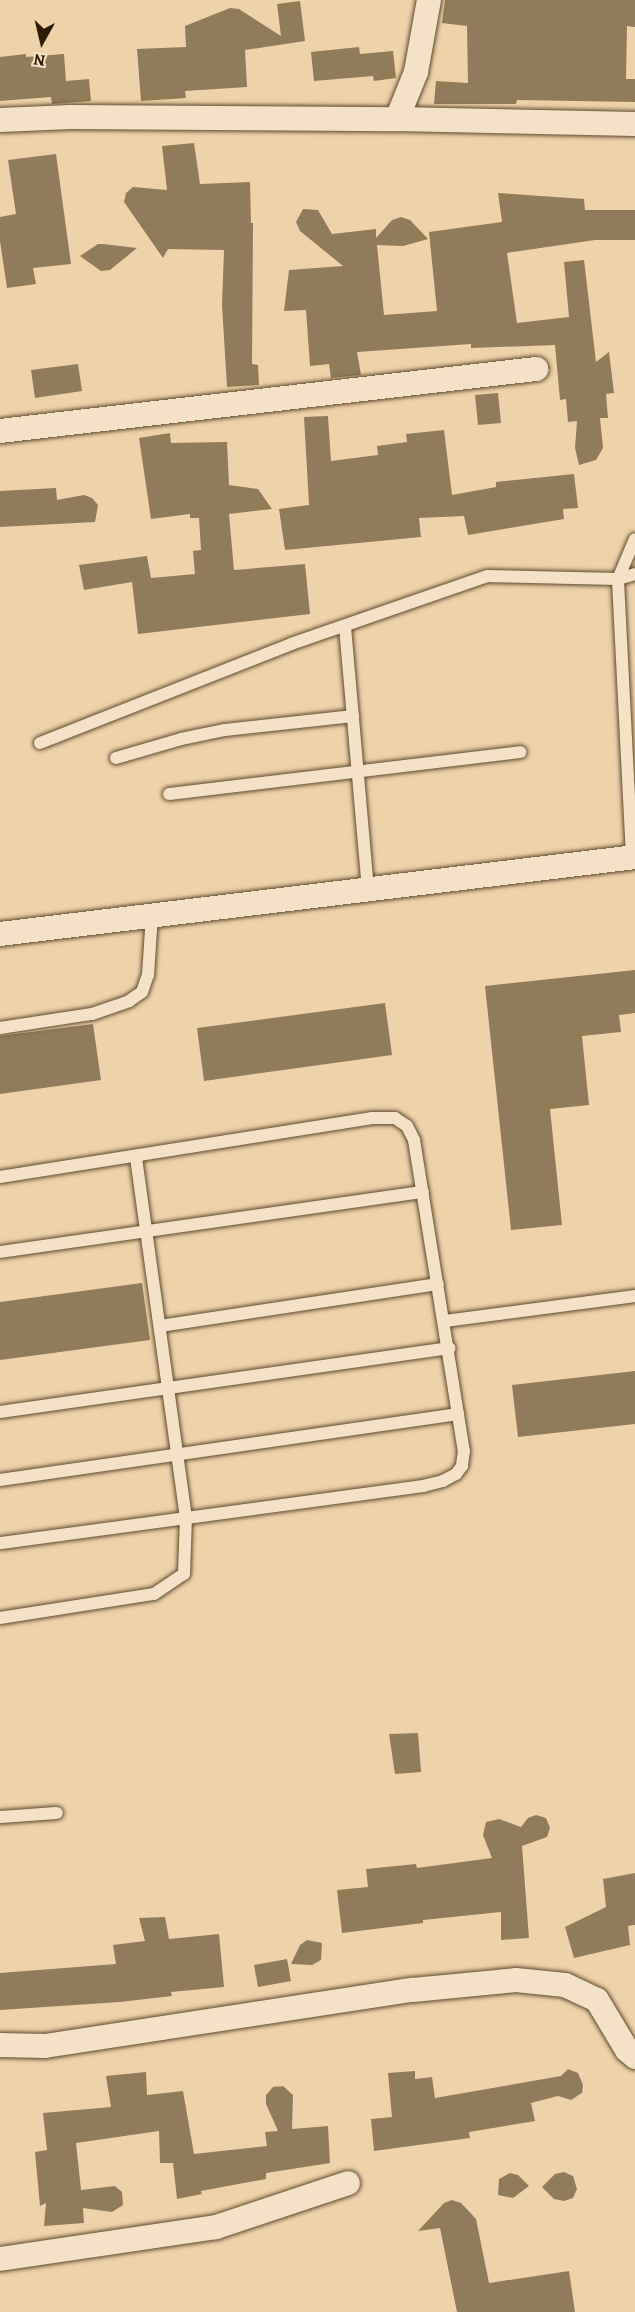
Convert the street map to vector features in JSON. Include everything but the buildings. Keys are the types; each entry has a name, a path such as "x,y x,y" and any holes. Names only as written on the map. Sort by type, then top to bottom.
{"street":[{"path":"397,119 416,72 429,0"},
{"path":"0,120 70,117 397,119 635,124"},
{"path":"0,431 536,369"},
{"path":"0,934 633,857"},
{"path":"0,2045 45,2046 413,1990 516,1980 565,1985 597,2000 627,2050 635,2057"},
{"path":"0,2259 216,2228 348,2183"}],"lane":[{"path":"633,857 618,579 635,539"},
{"path":"40,742 291,644 487,576 618,579 635,574"},
{"path":"345,627 368,888"},
{"path":"116,758 181,739 225,730 353,716"},
{"path":"168,795 521,752"},
{"path":"0,1028 115,1009 142,992 148,975 152,914"},
{"path":"0,1177 136,1158 372,1118 395,1118 407,1126 414,1140 445,1321 464,1451 462,1466 456,1474 443,1481 423,1486 0,1543"},
{"path":"0,1618 154,1594 184,1574 186,1518 136,1158"},
{"path":"0,1252 423,1192"},
{"path":"159,1326 438,1284"},
{"path":"445,1321 635,1296"},
{"path":"0,1412 449,1348"},
{"path":"0,1480 458,1414"},
{"path":"0,1817 57,1813"}]}
